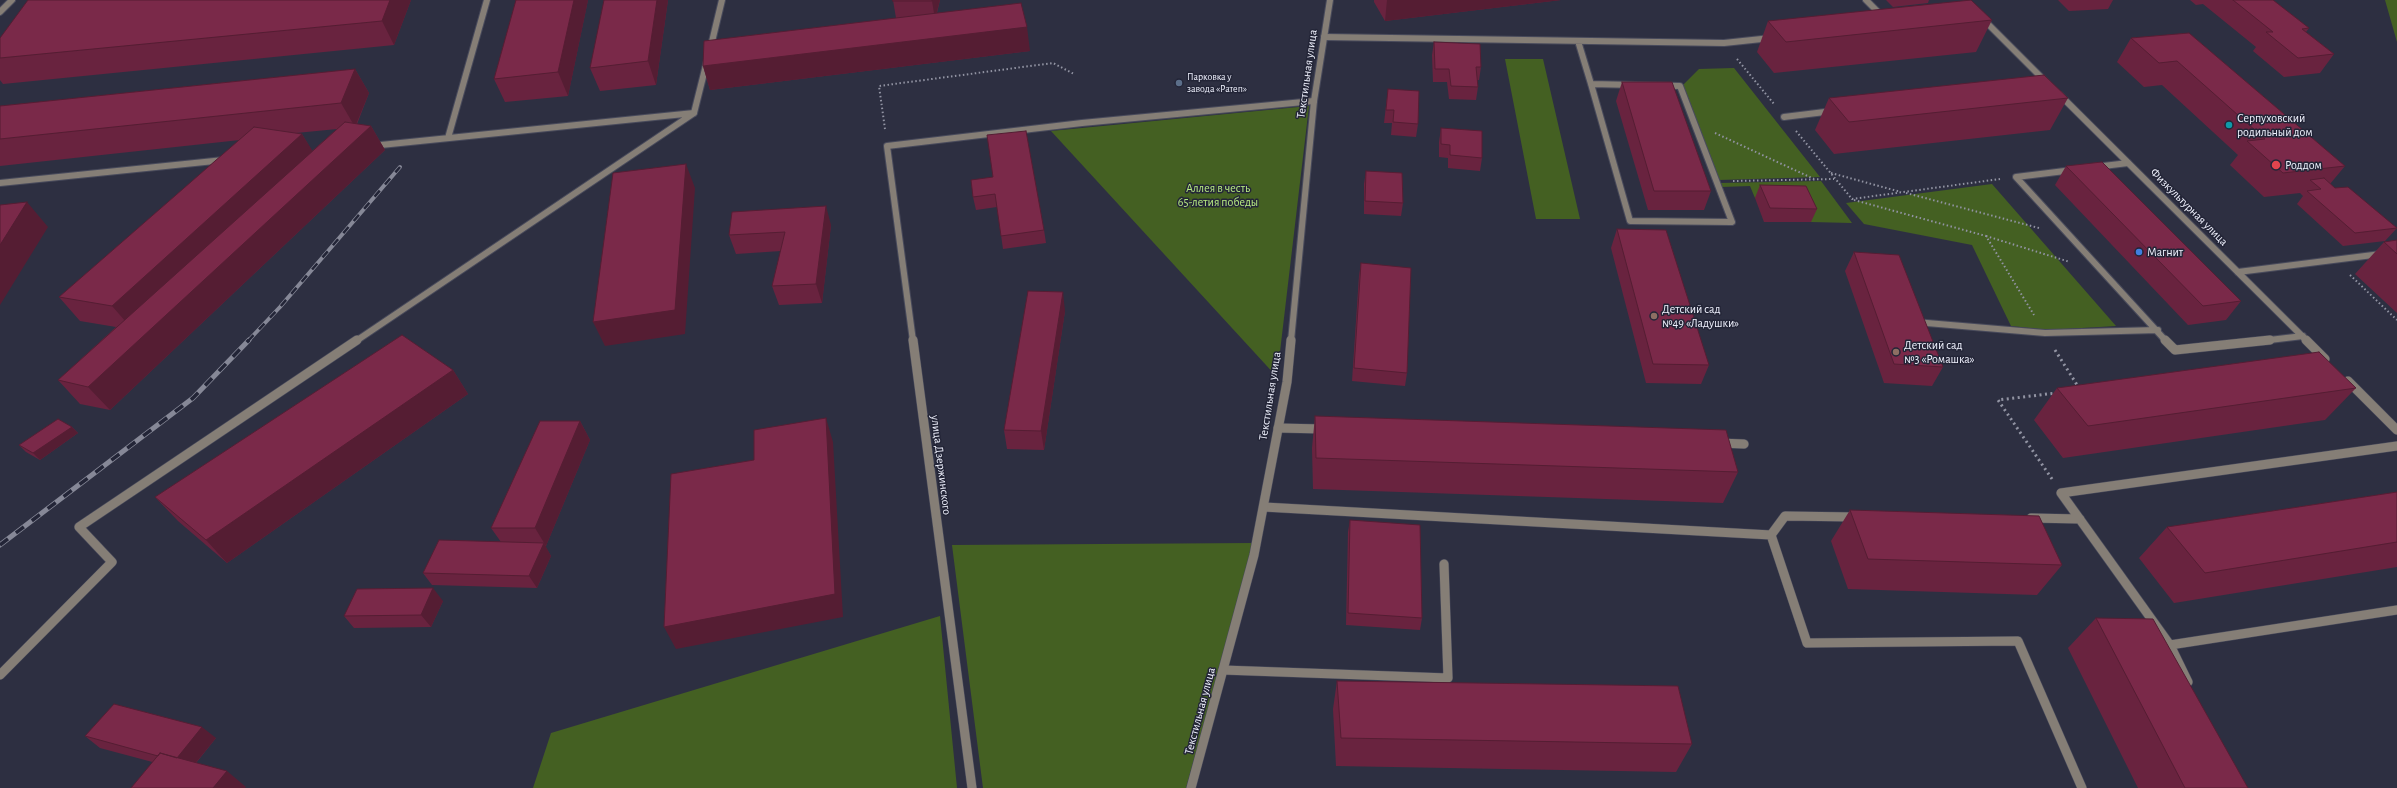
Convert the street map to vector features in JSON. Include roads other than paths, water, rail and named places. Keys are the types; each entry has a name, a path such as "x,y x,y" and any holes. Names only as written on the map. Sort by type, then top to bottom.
{"street":[{"path":"0,12 12,0"},
{"path":"448,138 487,0"},
{"path":"0,675 112,562 79,527 694,113 722,0"},
{"name":"Текстильная улица","path":"1191,788 1254,555 1287,382 1314,102 1330,0"},
{"path":"1866,0 1886,20"},
{"name":"Физкультурная улица","path":"1977,15 2331,364"},
{"path":"1324,37 1724,43 1777,37"},
{"path":"1578,41 1630,221 1732,222 1680,86 1591,84"},
{"path":"2044,88 2052,88"},
{"name":"улица Дзержинского","path":"972,788 887,146 1082,123 1314,102"},
{"path":"1784,117 1839,111"},
{"path":"361,146 694,113"},
{"path":"0,183 236,159"},
{"path":"2128,163 2016,177 2175,350 2303,336"},
{"path":"2238,272 2397,252"},
{"path":"1907,321 2045,333 2158,330"},
{"path":"2340,374 2397,430"},
{"path":"1278,428 1335,430"},
{"path":"1713,443 1744,444"},
{"path":"2191,688 2170,645 2062,493 2397,446"},
{"path":"1264,507 1771,535"},
{"path":"1771,535 1785,516 1864,517"},
{"path":"2024,518 2080,519"},
{"path":"1771,535 1807,643 2018,642 2082,788"},
{"path":"1223,670 1448,678 1444,564"},
{"path":"2170,645 2397,610"}],"railway":[{"path":"248,341 280,307 400,167"},
{"path":"0,545 193,398 249,340"}],"place":[{"name":"Парковка у завода «Ратеп»","path":"1179,83"},
{"name":"Серпуховский родильный дом","path":"2229,125"},
{"name":"Роддом","path":"2276,165"},
{"name":"Магнит","path":"2139,252"},
{"name":"Детский сад №49 «Ладушки»","path":"1654,316"},
{"name":"Детский сад №3 «Ромашка»","path":"1896,352"}],"park label":[{"name":"Аллея в честь 65-летия победы","path":"1218,195"}]}
